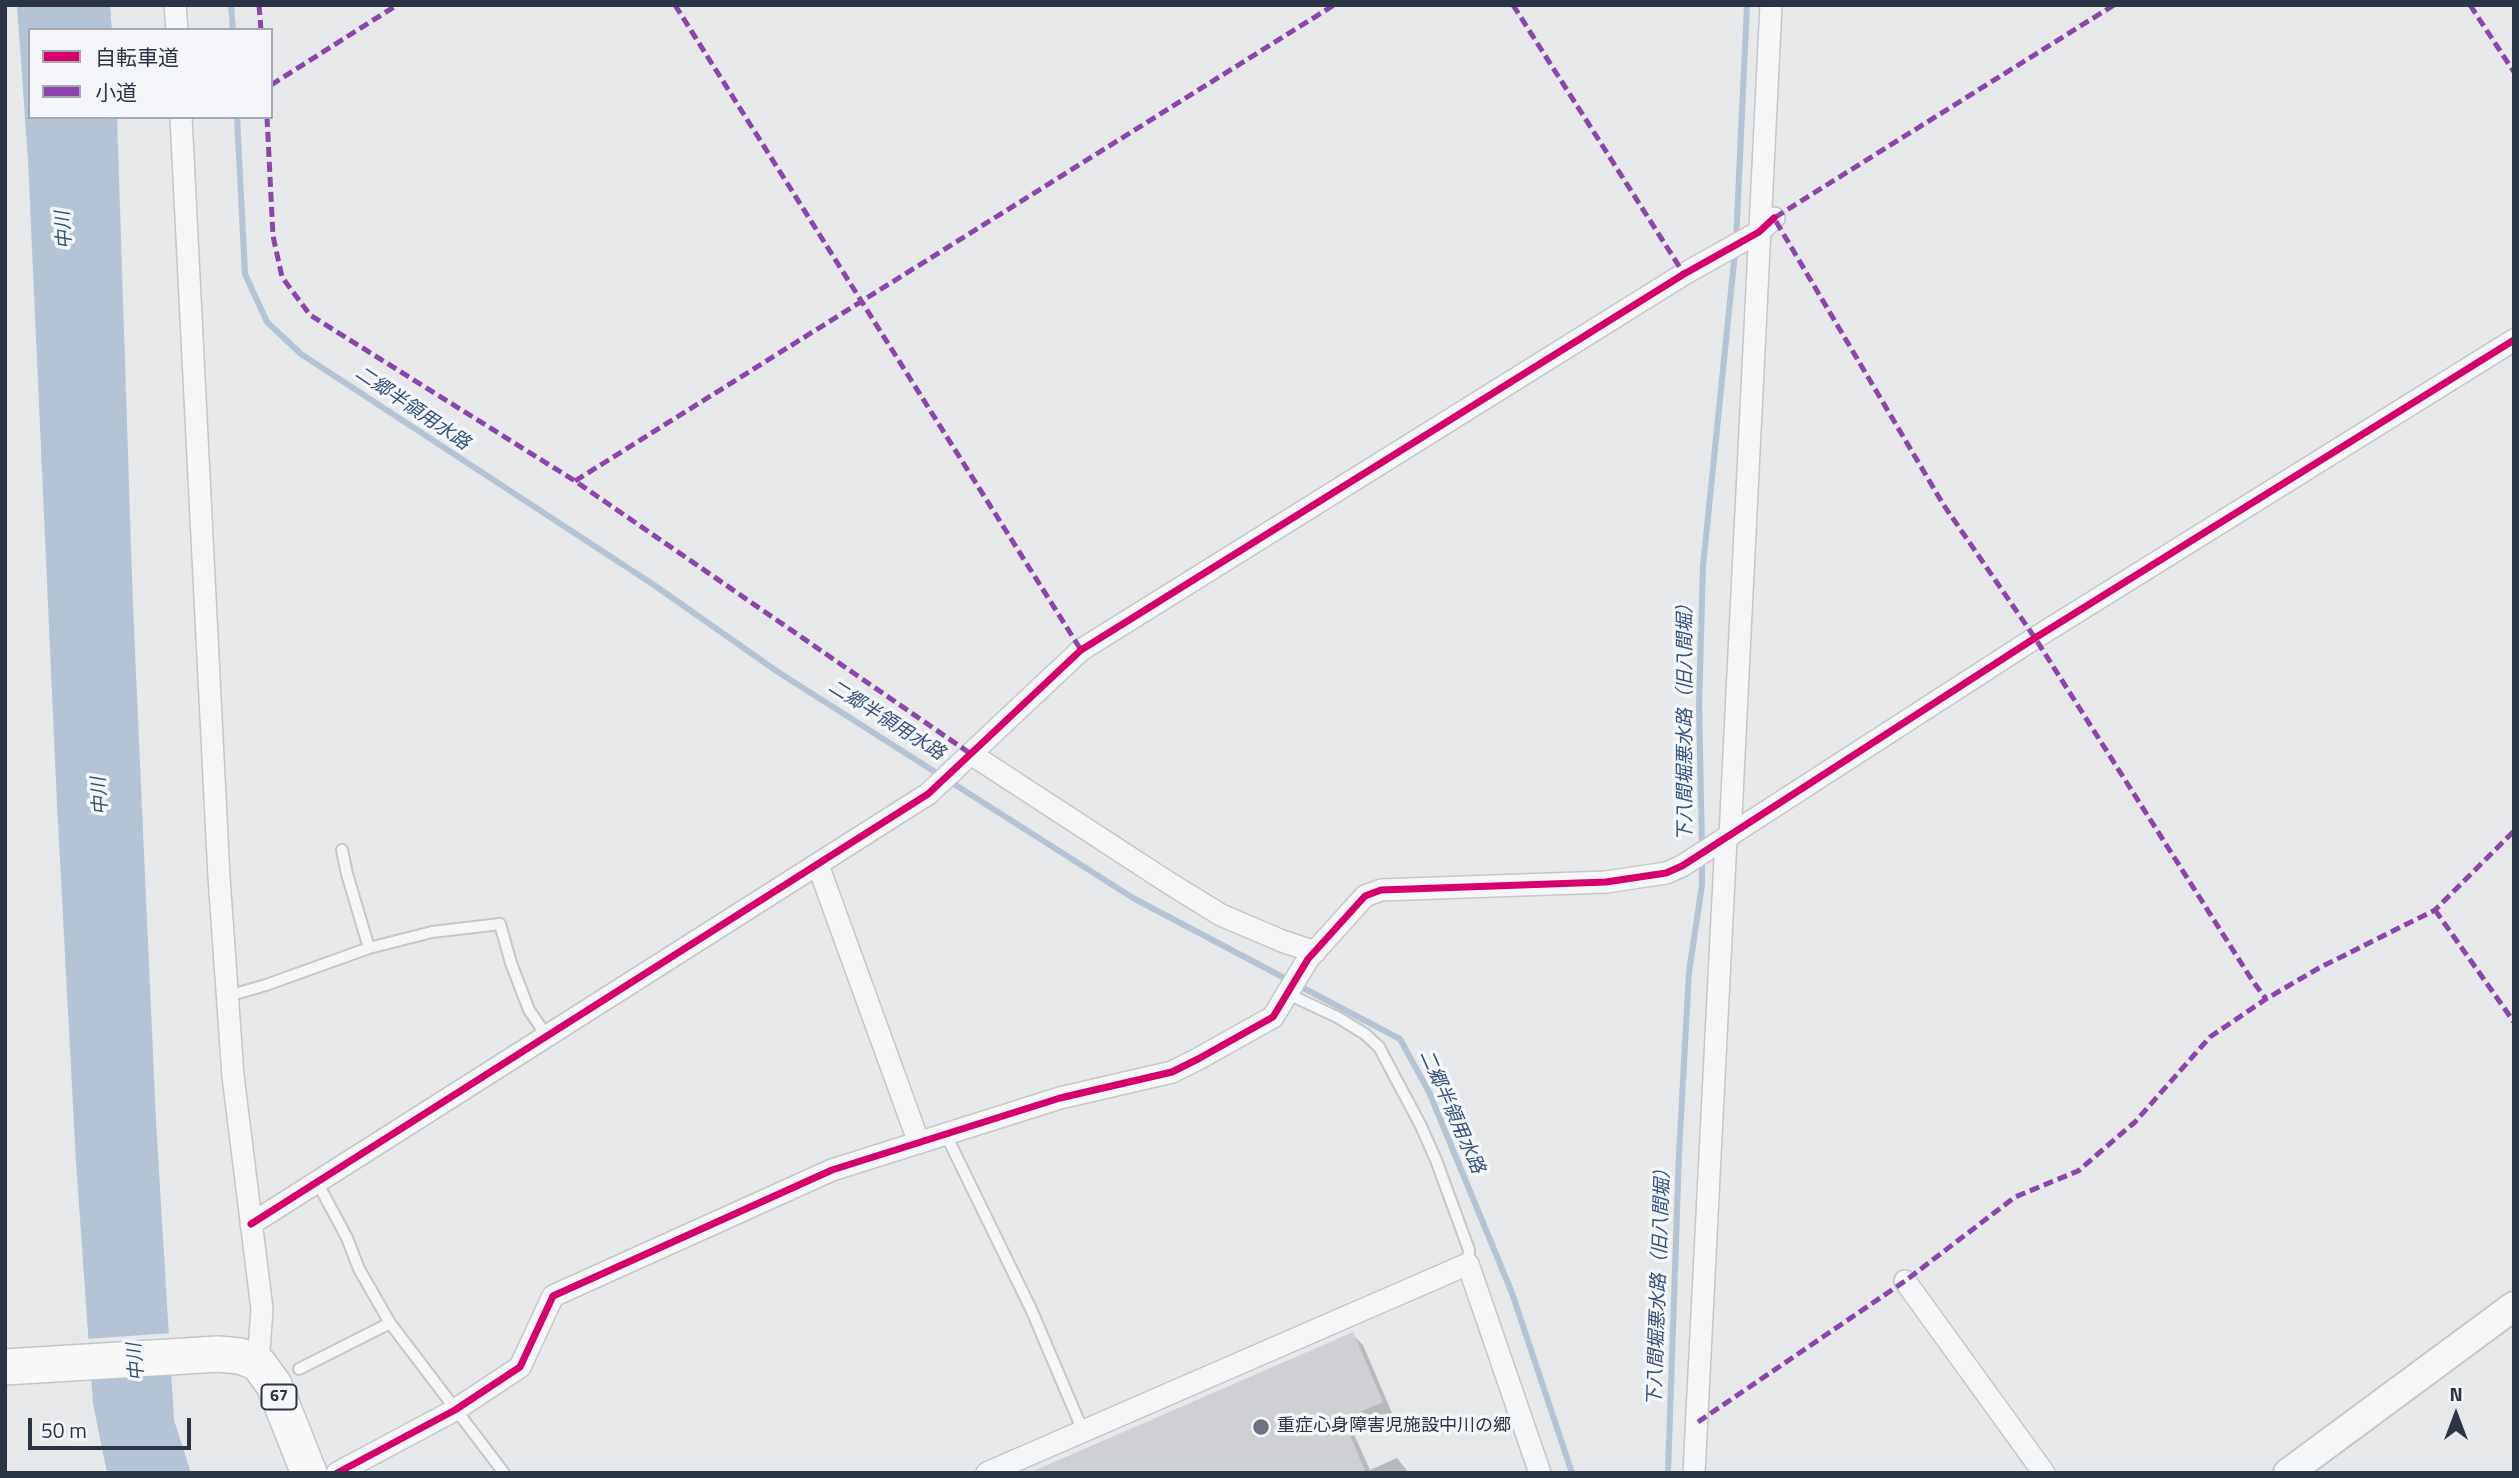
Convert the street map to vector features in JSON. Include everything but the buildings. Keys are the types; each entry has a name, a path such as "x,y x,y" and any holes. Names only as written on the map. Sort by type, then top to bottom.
{"main road":[{"name":"67","path":"5,1367 218,1354 240,1356 258,1363 274,1385 309,1473"}],"street":[{"path":"175,5 177,28"},
{"path":"1694,1473 1725,840 1766,225 1772,5"},
{"path":"181,119 219,877 233,1076 262,1310 258,1363"},
{"path":"251,1224 316,1180 928,794 1081,650 1766,225"},
{"path":"337,1473 455,1410 520,1367 553,1296 831,1170 1060,1098 1172,1072 1273,1017 1312,955 1365,896 1381,890 1606,882 1667,873 1682,866 2035,638 2514,340"},
{"path":"971,754 1221,915 1312,955"},
{"path":"818,865 919,1143"},
{"path":"987,1473 1468,1264 1540,1473"},
{"path":"1905,1281 2044,1473"},
{"path":"2288,1473 2514,1306"}],"lane":[{"path":"342,850 369,948"},
{"path":"228,996 369,948 432,932 500,924 529,1010 546,1035"},
{"path":"1288,994 1337,1017 1365,1034 1379,1047 1436,1160 1469,1250 1468,1264"},
{"path":"946,1135 1031,1309 1083,1431"},
{"path":"316,1180 347,1238 359,1269 390,1323 504,1473"},
{"path":"299,1369 390,1323"}],"water":[{"name":"中川","path":"17,5 110,5 112,28 28,28 28,119 117,119 133,607 156,1121 174,1420 191,1473 107,1473 93,1404 76,1162 57,804 28,160"}],"pier":[{"path":"172,1333 175,1372 88,1377 85,1339"}],"waterway":[{"name":"二郷半領用水路","path":"231,5 233,28"},
{"name":"下八間堀悪水路（旧八間堀）","path":"1736,241 1747,5"},
{"name":"二郷半領用水路","path":"237,119 245,274 267,322 301,354 654,585 778,672 1133,898 1400,1039 1429,1092 1512,1293 1572,1473"},
{"name":"下八間堀悪水路（旧八間堀）","path":"1702,848 1699,705 1703,566 1735,252"},
{"name":"下八間堀悪水路（旧八間堀）","path":"1668,1473 1679,1154 1689,972 1702,885 1702,859"}],"marked path":[{"path":"259,5 261,28"},
{"path":"273,84 397,5"},
{"path":"675,5 1081,650"},
{"path":"575,481 1334,5"},
{"path":"1513,5 1684,274"},
{"path":"2114,5 1774,218 1943,504 2035,638 2266,999"},
{"path":"2470,5 2514,72"},
{"path":"267,119 273,236 282,277 310,315 575,481 971,754"},
{"path":"1698,1422 1905,1281 2015,1197 2078,1171 2135,1122 2210,1037 2266,999 2319,968 2435,910 2514,831"},
{"path":"2435,910 2514,1022"}],"cycle path":[{"path":"251,1224 928,794 1081,650 1684,274 1759,232 1774,218"},
{"path":"337,1473 455,1410 520,1367 553,1296 832,1170 1060,1098 1172,1072 1273,1017 1308,959 1365,896 1381,890 1606,882 1666,873 1682,866 2035,638 2514,340"}],"place":[{"name":"重症心身障害児施設中川の郷","path":"1261,1427"}]}
